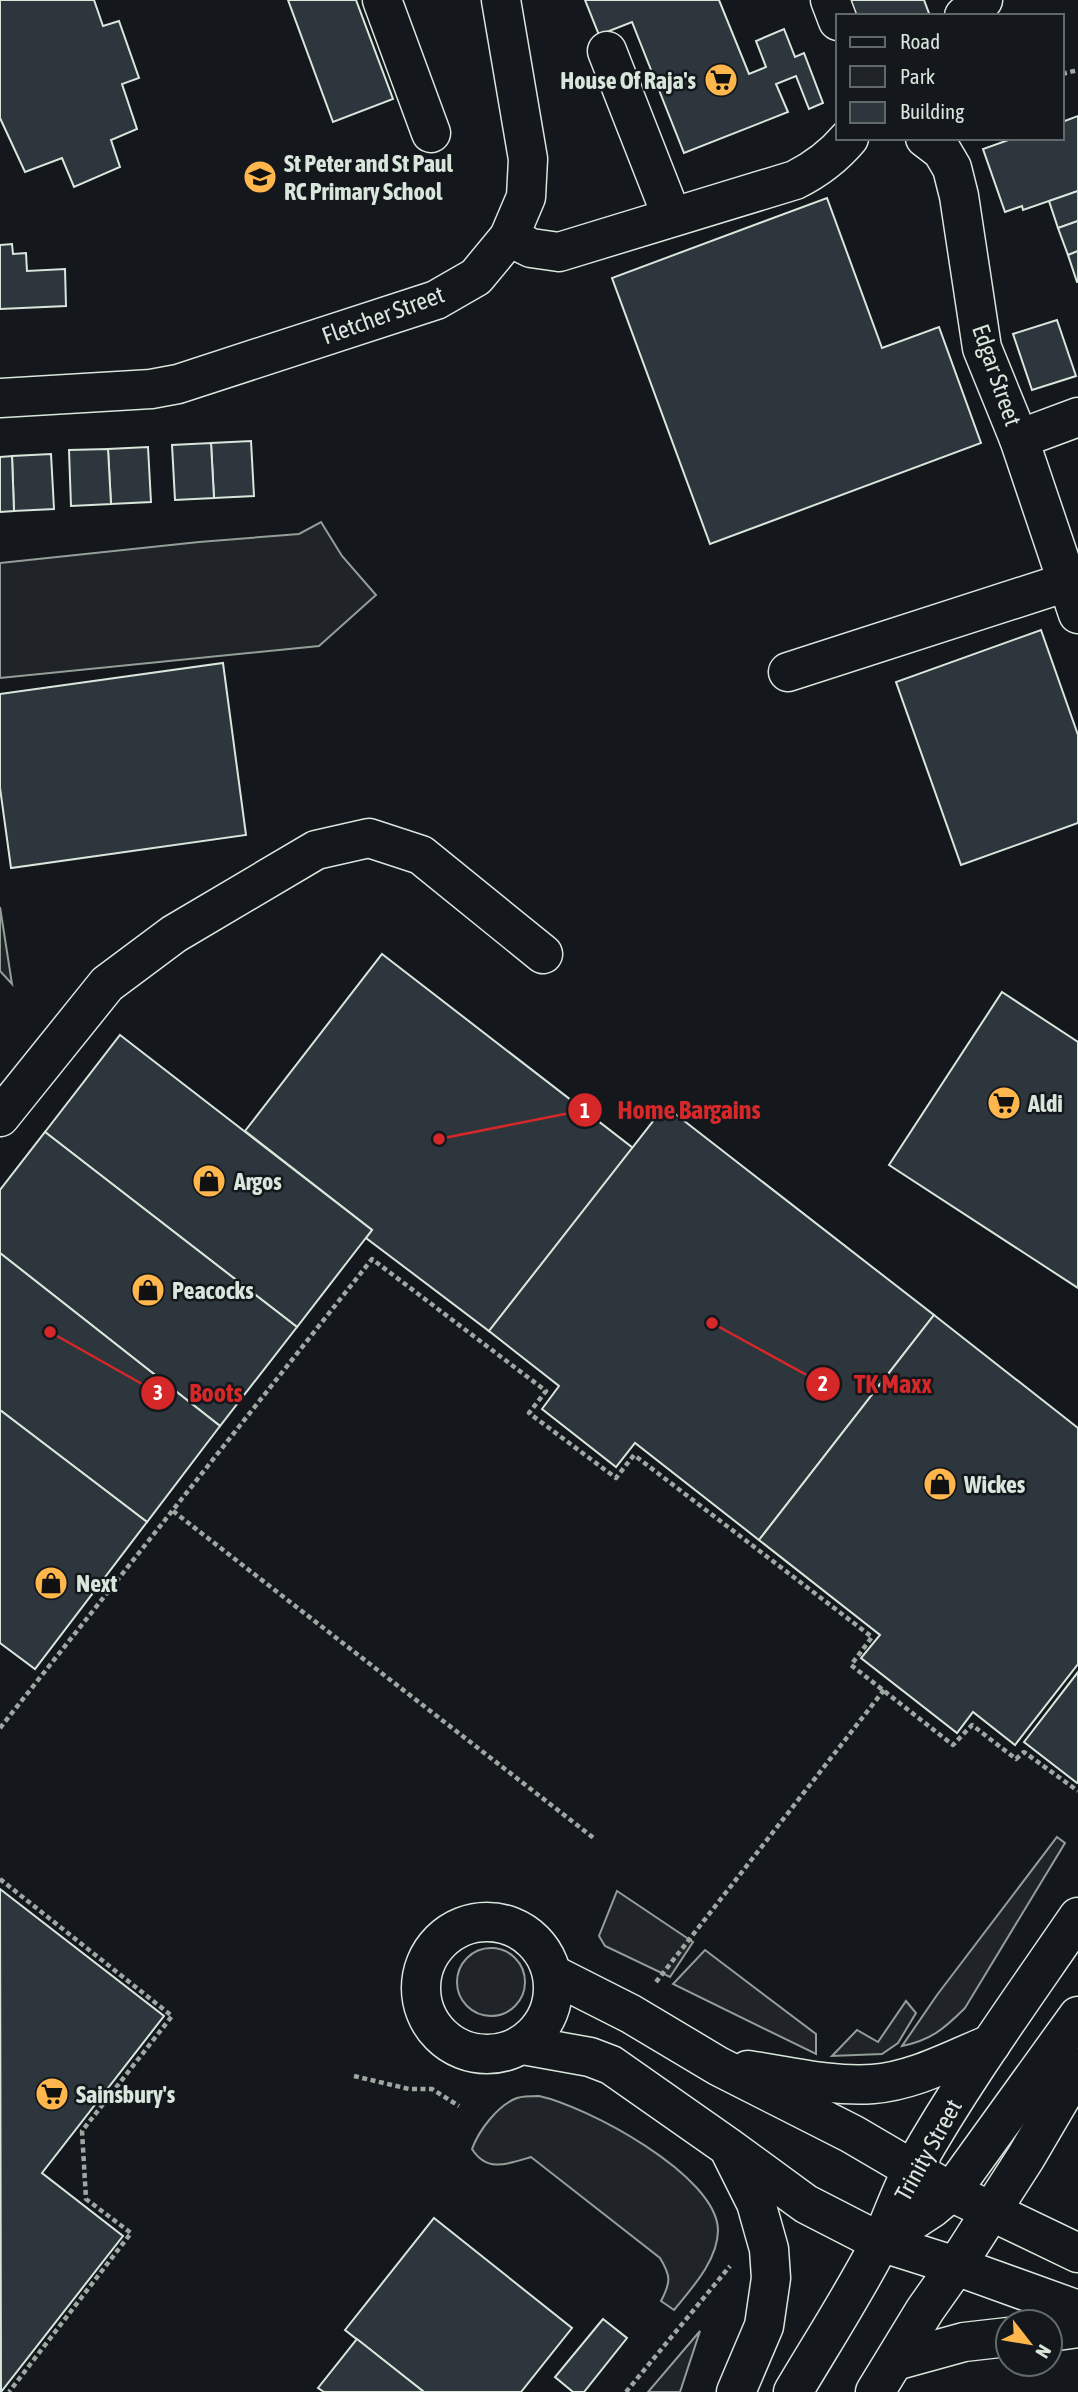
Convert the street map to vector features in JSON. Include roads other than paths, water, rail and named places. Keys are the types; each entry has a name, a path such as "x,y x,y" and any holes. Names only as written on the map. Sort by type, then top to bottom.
{"street":[{"path":"382,0 431,133"},
{"name":"Fletcher Street","path":"0,398 150,389 191,380 436,300 476,277 509,237 526,197 528,159 501,0"},
{"path":"966,14 983,0"},
{"path":"607,51 671,217"},
{"path":"509,237 531,248 559,252 795,180 817,170 847,140"},
{"name":"Edgar Street","path":"928,140 942,151 952,168 959,196 980,340 1019,439 1073,598"},
{"path":"1019,439 1078,416"},
{"path":"788,672 1073,598"},
{"path":"0,1117 107,985 174,934 316,850 369,838 421,855 543,954"},
{"name":"Trinity Street","path":"793,2392 841,2316 880,2242 912,2170 991,2044 1078,1917"},
{"path":"476,1922 512,1926 531,1938 546,1957 552,1974 554,1995 549,2015 538,2032 523,2045 509,2051 478,2055 458,2049 440,2036 430,2022 423,2007 421,1983 424,1967 441,1940 454,1931 476,1922"},
{"path":"552,1974 631,2014 718,2066 852,2134 951,2192 1078,2253"},
{"path":"880,2242 932,2208 951,2192 1078,2016"},
{"path":"718,2066 855,2084 876,2084 909,2077 991,2044"},
{"path":"523,2045 590,2057 611,2066 806,2204 880,2242 1078,2310"},
{"path":"885,2376 925,2310 991,2212 1078,2068"},
{"path":"728,2147 756,2203 769,2249 771,2278 764,2326 736,2392"},
{"path":"885,2376 964,2342 994,2339"}],"place":[{"name":"House Of Raja's","path":"721,80"},
{"name":"St Peter and St Paul RC Primary School","path":"260,177"},
{"name":"Aldi","path":"1004,1103"},
{"name":"Home Bargains","path":"439,1139"},
{"name":"Argos","path":"209,1181"},
{"name":"Peacocks","path":"148,1290"},
{"name":"TK Maxx","path":"712,1323"},
{"name":"Boots","path":"50,1332"},
{"name":"Wickes","path":"940,1484"},
{"name":"Next","path":"51,1583"},
{"name":"Sainsbury's","path":"52,2094"}]}
